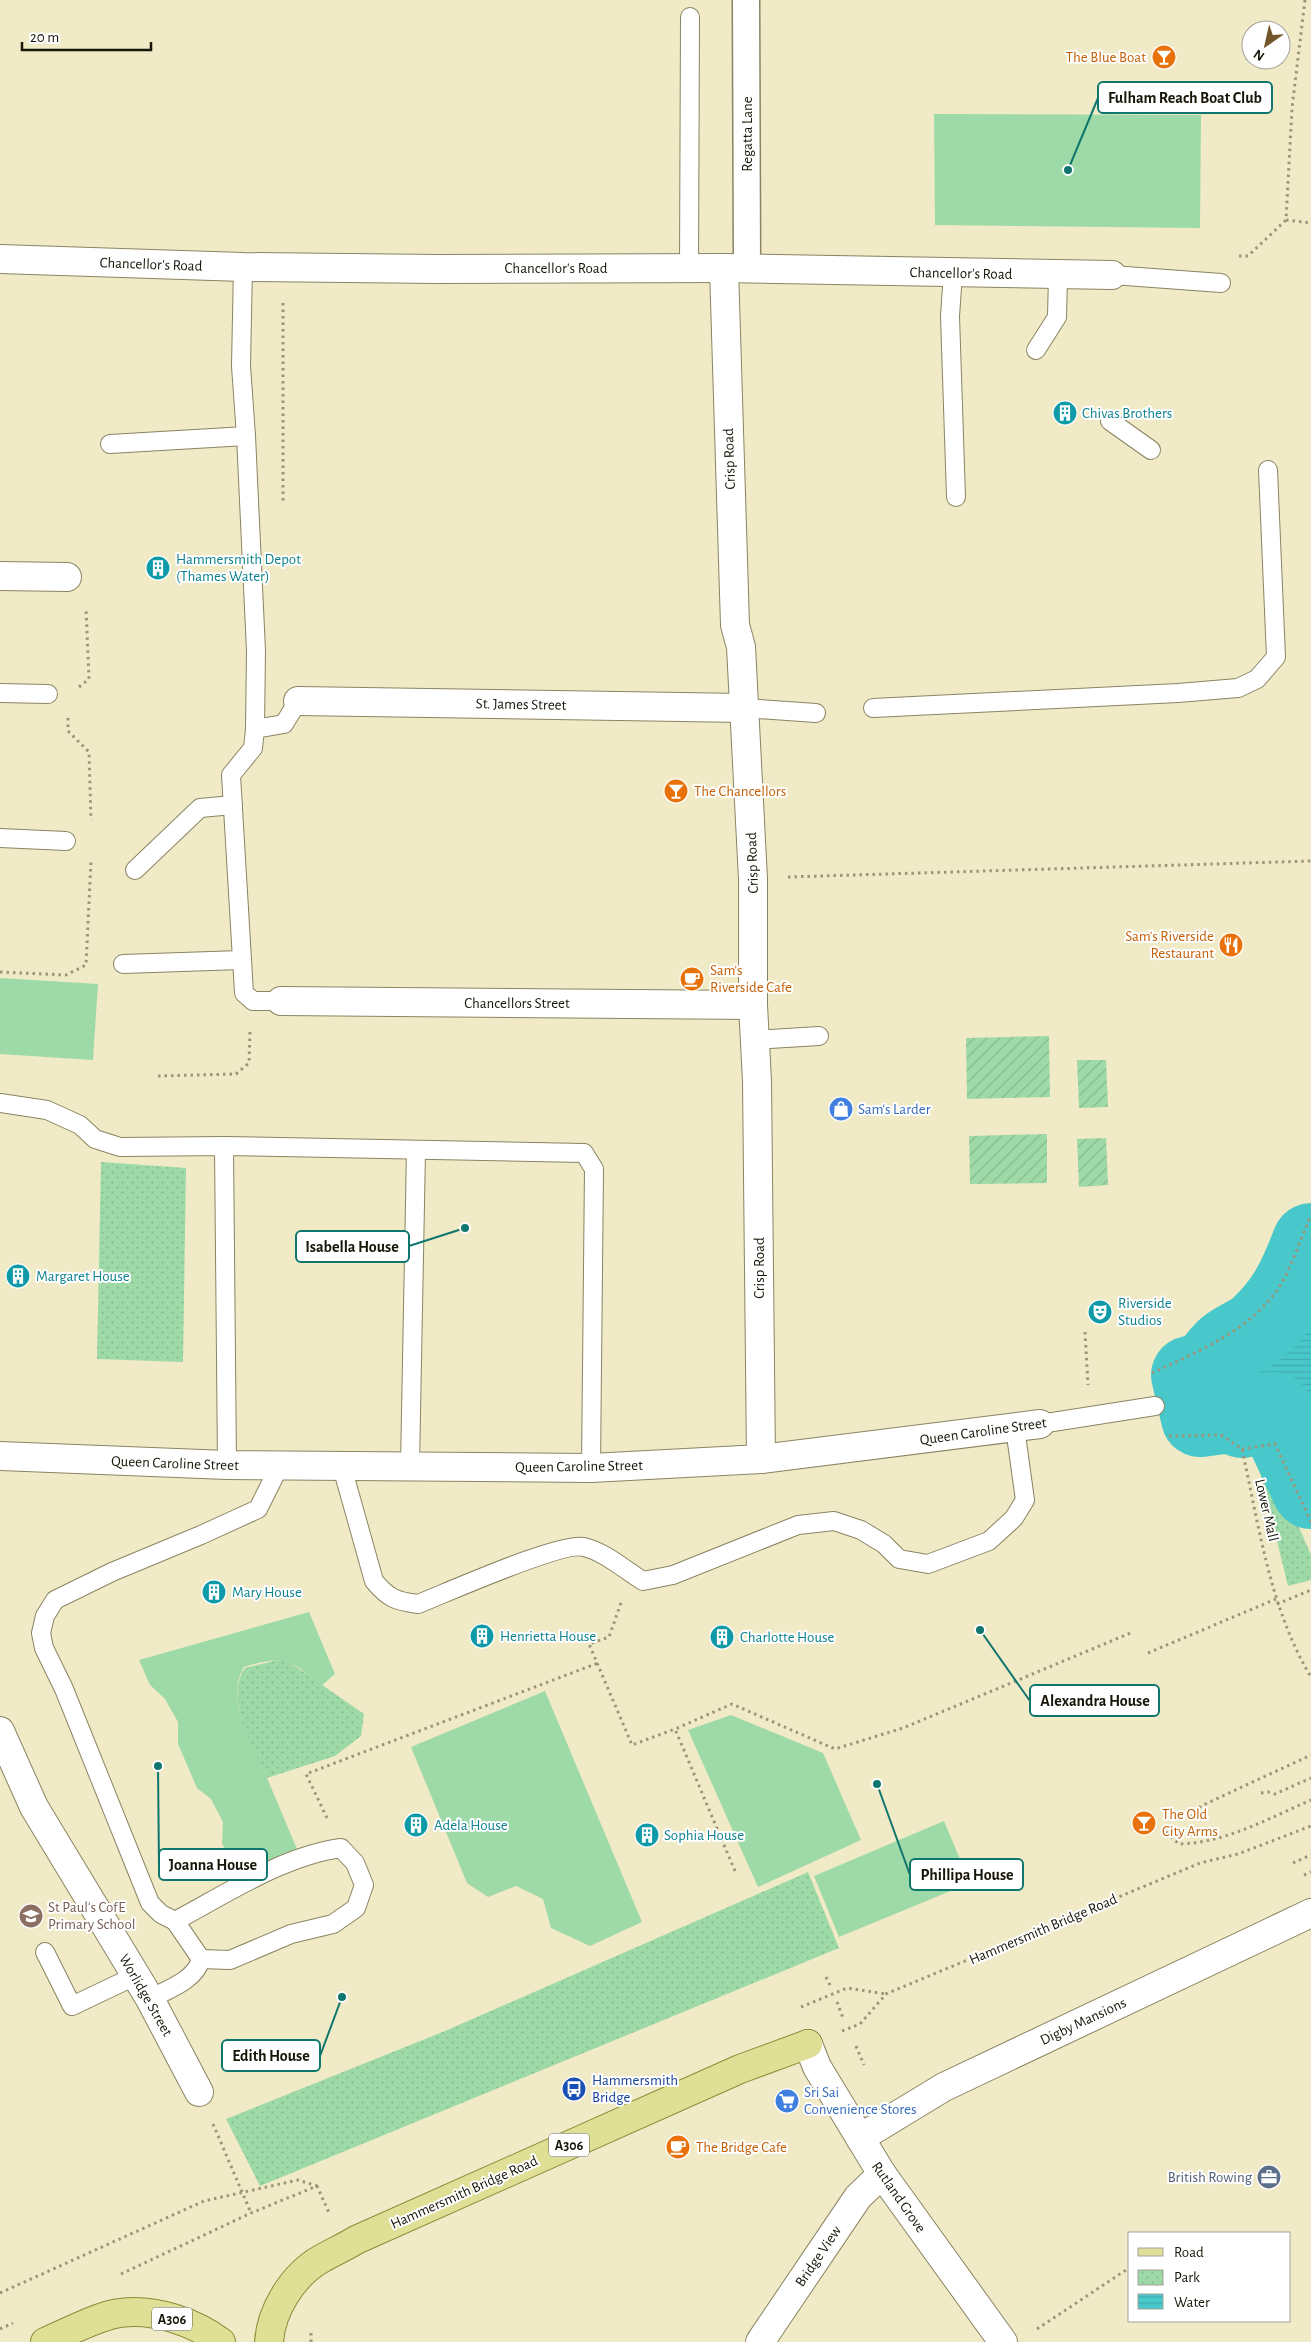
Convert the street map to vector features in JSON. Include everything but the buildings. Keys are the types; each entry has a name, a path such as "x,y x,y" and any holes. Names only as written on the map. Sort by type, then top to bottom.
{"main road":[{"name":"Hammersmith Bridge Road","path":"269,2342 270,2328 278,2308 290,2287 303,2272 320,2259 356,2240 740,2069 808,2044"},
{"name":"A306","path":"45,2342 119,2313 142,2313 191,2324 221,2342"}],"street":[{"name":"Regatta Lane","path":"735,268 746,0"},
{"name":"Chancellor's Road","path":"0,259 283,267 438,269 735,268 1112,275"},
{"name":"Crisp Road","path":"735,268 735,625 741,647 753,879 753,1005 757,1081 761,1460"},
{"path":"0,576 66,577"},
{"name":"St. James Street","path":"298,701 744,708"},
{"name":"Chancellors Street","path":"280,1001 753,1005"},
{"name":"Queen Caroline Street","path":"0,1456 227,1465 591,1468 761,1460 1027,1426"},
{"name":"Worlidge Street","path":"0,1731 34,1807 150,1999 199,2092"},
{"name":"Digby Mansions","path":"860,2138 944,2088 1311,1913"},
{"name":"Rutland Grove","path":"808,2044 818,2066 882,2174 1003,2342"},
{"name":"Bridge View","path":"760,2342 858,2197 882,2174"}],"lane":[{"path":"689,268 690,17"},
{"path":"242,266 240,366 246,436 256,651 255,729 253,748 231,775 244,993 253,1001 280,1001"},
{"path":"953,273 950,316 956,497"},
{"path":"1036,350 1057,317 1058,275"},
{"path":"1112,275 1221,283"},
{"path":"1110,421 1150,450"},
{"path":"110,444 246,436"},
{"path":"873,708 1178,693 1238,688 1257,679 1276,657 1268,470"},
{"path":"0,693 48,694"},
{"path":"255,729 284,724 298,701"},
{"path":"744,708 816,714"},
{"path":"134,870 200,808 233,806"},
{"path":"0,838 66,841"},
{"path":"122,964 242,960"},
{"path":"754,1040 819,1036"},
{"path":"0,1103 47,1110 80,1125 95,1139 120,1147 224,1146 584,1153 594,1169 591,1468"},
{"path":"224,1146 227,1465"},
{"path":"410,1466 416,1150"},
{"name":"Queen Caroline Street","path":"1027,1426 1155,1406"},
{"path":"342,1467 374,1581 384,1593 396,1602 418,1604 552,1551 582,1546 597,1552 644,1581 673,1575 798,1525 834,1521 861,1530 884,1544 899,1559 928,1564 989,1541 1014,1518 1025,1500 1027,1426"},
{"path":"150,1999 190,1977 199,1968 201,1959 175,1921 161,1914 150,1903 64,1689 44,1648 41,1633 45,1616 55,1600 112,1572 258,1509 280,1464"},
{"path":"175,1921 285,1864 320,1851 341,1848 355,1863 364,1885 356,1908 334,1924 292,1934 230,1960 201,1959"},
{"path":"45,1952 72,2006 135,1976"}],"path":[{"path":"1305,0 1292,108 1286,220 1311,223"},
{"path":"283,267 283,510"},
{"path":"66,577 67,589 86,603 90,678 75,689"},
{"path":"68,713 68,731 89,752 91,824"},
{"path":"0,972 66,975 86,965 92,852"},
{"path":"753,879 1311,861"},
{"path":"158,1076 236,1074 249,1063 253,1001"},
{"path":"1136,1409 1136,1388 1141,1378 1212,1345 1254,1316 1270,1299 1285,1276 1311,1214"},
{"path":"1085,1332 1091,1416"},
{"path":"1164,1435 1221,1435 1242,1449 1275,1444 1311,1522"},
{"name":"Lower Mall","path":"1242,1449 1276,1599 1301,1660 1311,1677"},
{"path":"632,1574 609,1637 589,1644 632,1745 675,1729 732,1704 835,1749 903,1728 1133,1632"},
{"path":"1278,1604 1311,1590"},
{"path":"1148,1653 1276,1599"},
{"path":"341,1848 306,1774 598,1663"},
{"path":"675,1729 735,1871"},
{"path":"1190,1817 1201,1806 1311,1755"},
{"path":"1261,1793 1268,1792 1274,1794 1311,1778"},
{"path":"1166,1832 1179,1844 1192,1844 1219,1839 1311,1800"},
{"name":"Hammersmith Bridge Road","path":"808,2044 860,2024 886,1994 1200,1863 1238,1854 1311,1826"},
{"path":"1292,1863 1311,1855"},
{"path":"826,1977 831,1987"},
{"path":"794,2010 847,1988 886,1994"},
{"path":"837,2002 843,2018"},
{"path":"856,2046 864,2065"},
{"path":"199,2092 251,2213"},
{"path":"0,2293 204,2201 298,2180 317,2186 322,2196"},
{"path":"234,2220 317,2186"},
{"path":"1034,2331 1128,2269"}],"green space":[{"path":"934,114 1201,115 1200,228 935,225"},
{"path":"0,978 98,984 93,1060 0,1054"},
{"path":"1049,1036 1050,1097 967,1099 966,1038"},
{"path":"1077,1060 1106,1060 1108,1107 1079,1108"},
{"path":"1047,1134 1047,1183 970,1184 969,1136"},
{"path":"1106,1138 1108,1185 1079,1187 1077,1139"},
{"path":"101,1162 186,1168 183,1362 97,1359"},
{"path":"1267,1453 1311,1555 1311,1580 1288,1586 1256,1456"},
{"path":"309,1612 335,1674 320,1687 294,1665 278,1660 268,1661 244,1667 237,1690 240,1714 297,1849 286,1855 277,1865 232,1864 222,1843 223,1822 211,1799 197,1788 178,1744 178,1722 165,1699 150,1685 139,1660"},
{"path":"278,1660 289,1662 364,1714 361,1736 335,1756 267,1778 243,1723 237,1695 239,1681 245,1668"},
{"path":"545,1691 642,1922 590,1946 551,1928 543,1899 516,1886 488,1897 467,1883 411,1747"},
{"path":"731,1715 823,1753 861,1840 758,1887 688,1730"},
{"path":"944,1821 970,1883 839,1937 814,1876"},
{"path":"808,1872 839,1948 260,2186 226,2119 445,2031"}],"water":[{"path":"1311,1242 1311,1490 1274,1411 1242,1419 1237,1413 1200,1418 1190,1375 1207,1369 1229,1346 1256,1329 1278,1307 1291,1287"}],"waterway":[{"path":"1311,1242 1291,1287 1269,1317 1256,1329 1229,1346 1207,1369 1190,1375 1200,1418 1237,1413 1242,1419 1274,1411 1311,1490"}],"place":[{"name":"The Blue Boat","path":"1164,57"},
{"name":"Fulham Reach Boat Club","path":"1068,170"},
{"name":"Chivas Brothers","path":"1065,413"},
{"name":"Hammersmith Depot (Thames Water)","path":"158,568"},
{"name":"The Chancellors","path":"676,791"},
{"name":"Sam's Riverside Restaurant","path":"1231,945"},
{"name":"Sam's Riverside Cafe","path":"692,979"},
{"name":"Sam's Larder","path":"841,1109"},
{"name":"Isabella House","path":"465,1228"},
{"name":"Margaret House","path":"18,1276"},
{"name":"Riverside Studios","path":"1100,1312"},
{"name":"Mary House","path":"214,1592"},
{"name":"Alexandra House","path":"980,1630"},
{"name":"Henrietta House","path":"482,1636"},
{"name":"Charlotte House","path":"722,1637"},
{"name":"Joanna House","path":"158,1766"},
{"name":"Phillipa House","path":"877,1784"},
{"name":"The Old City Arms","path":"1144,1823"},
{"name":"Adela House","path":"416,1825"},
{"name":"Sophia House","path":"647,1835"},
{"name":"St Paul's CofE Primary School","path":"31,1916"},
{"name":"Edith House","path":"342,1997"},
{"name":"Hammersmith Bridge","path":"574,2089"},
{"name":"Sri Sai Convenience Stores","path":"787,2101"},
{"name":"The Bridge Cafe","path":"678,2147"},
{"name":"British Rowing","path":"1269,2177"}]}
